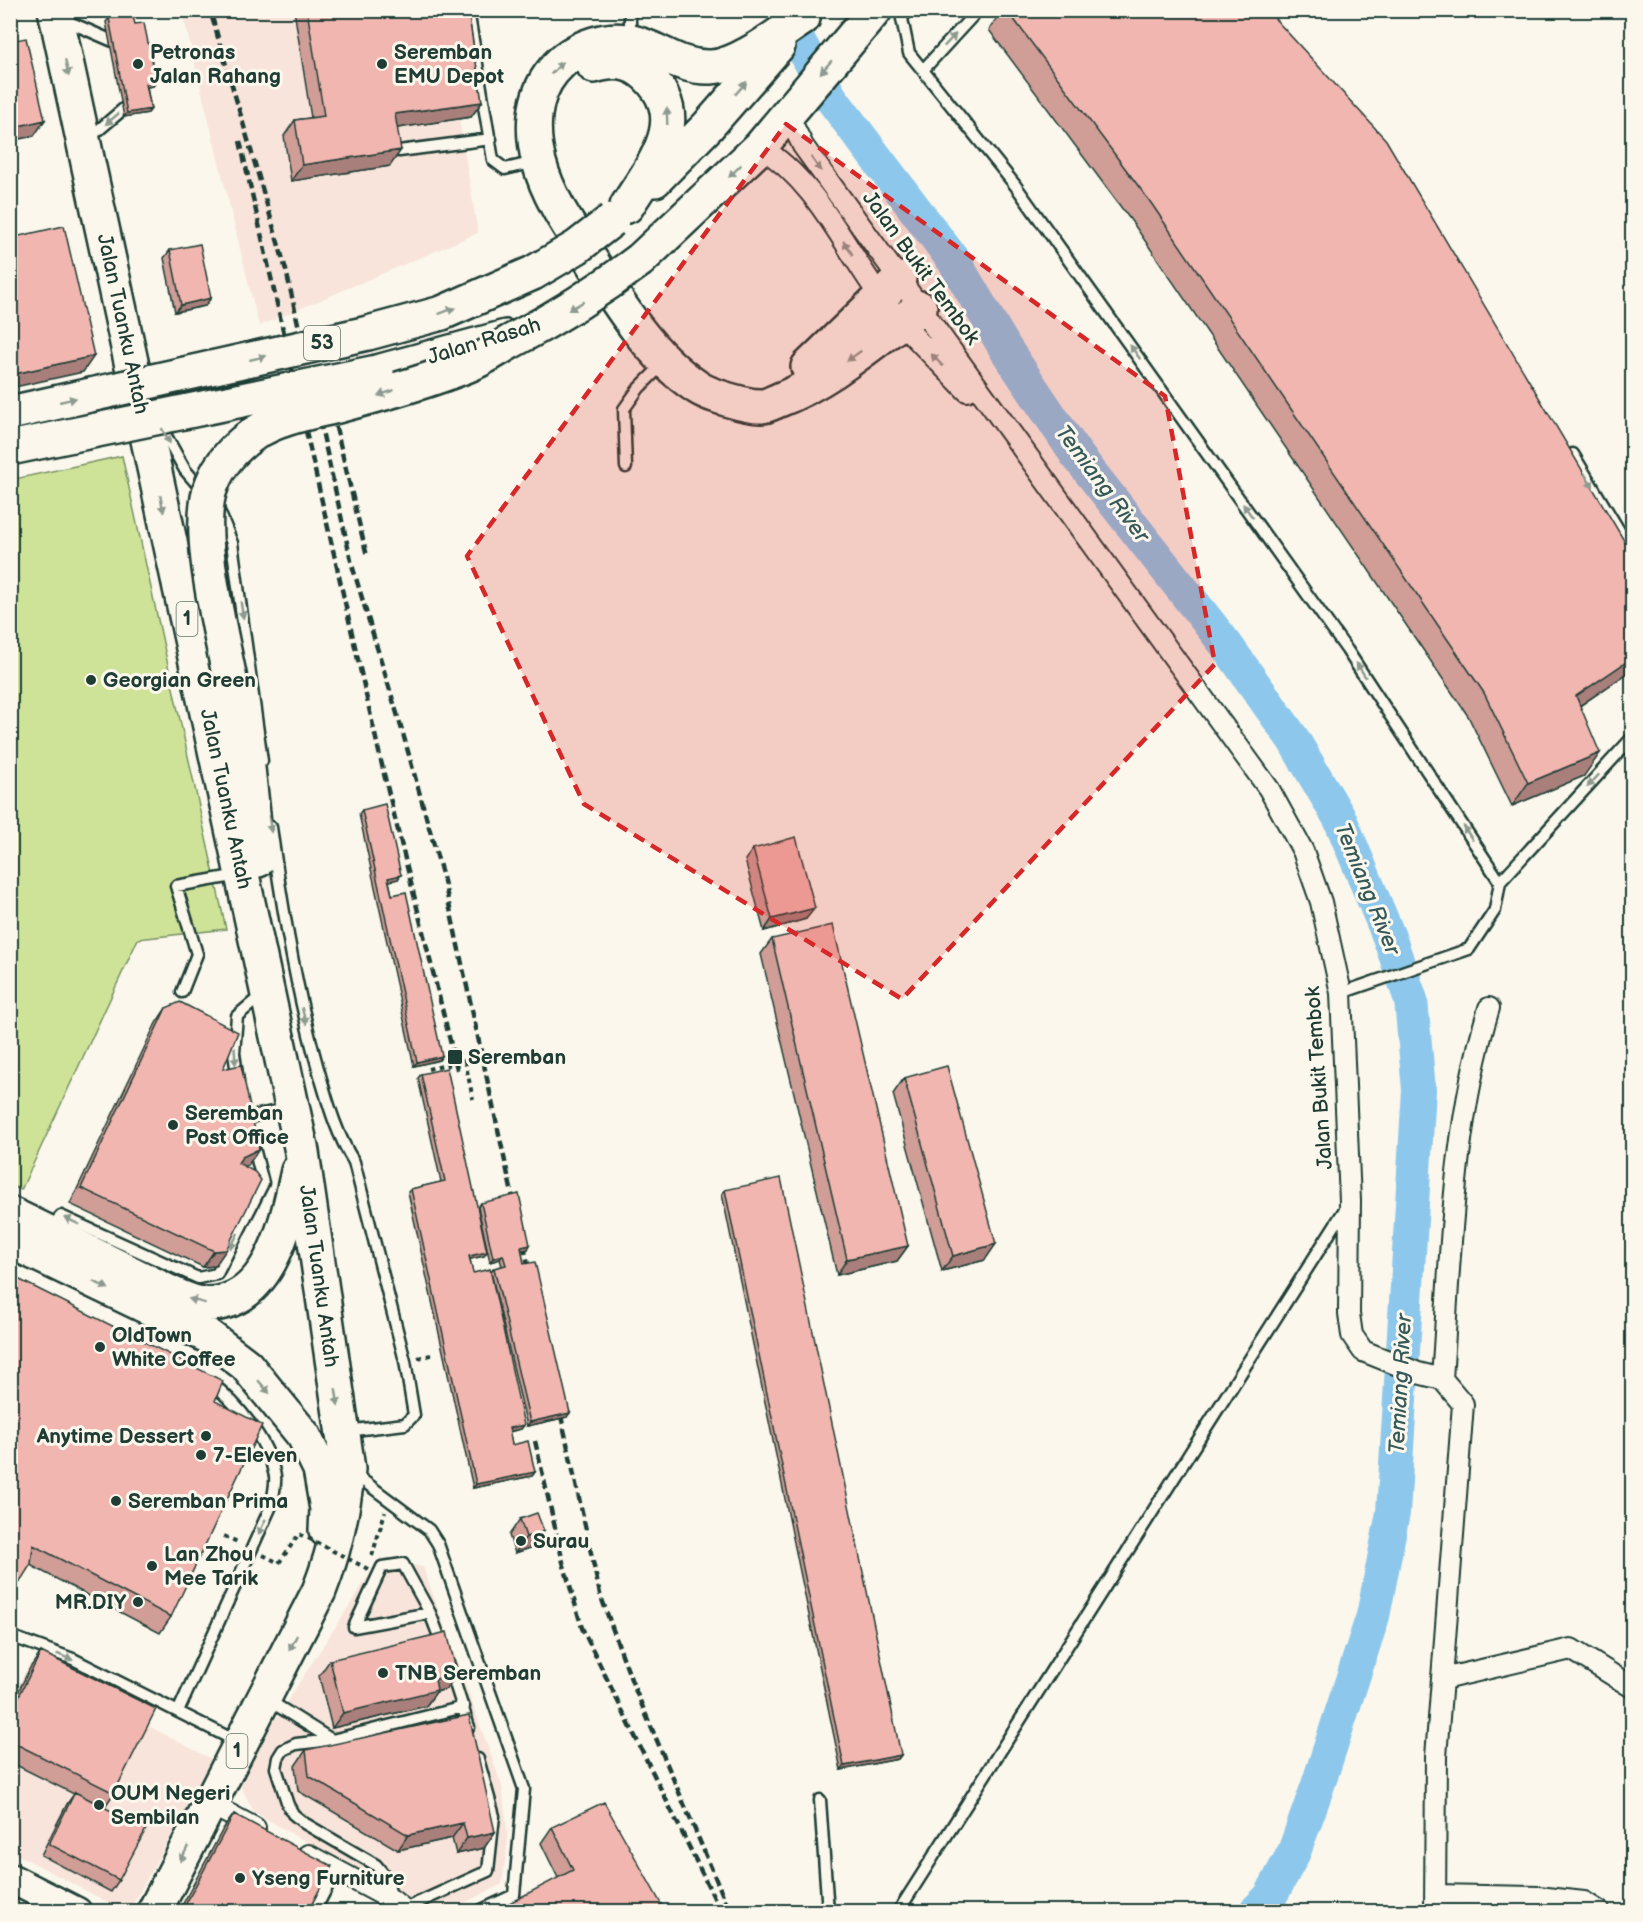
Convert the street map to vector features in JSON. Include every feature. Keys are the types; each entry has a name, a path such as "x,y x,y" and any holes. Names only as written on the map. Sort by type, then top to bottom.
{"highway":[{"name":"Jalan Rasah","path":"10,448 377,372 536,328 589,299 640,260 760,147 875,10"},
{"name":"Jalan Tuanku Antah","path":"56,14 302,1152 348,1469 343,1513 331,1562 320,1591"},
{"name":"Jalan Rasah","path":"10,413 368,333 442,313 533,273 577,247 619,213 708,126 769,47 807,14"},
{"path":"769,47 713,67 692,66 630,25 608,40 576,50 553,70 540,90 535,112 534,135 538,162 549,191 620,306 666,360 698,388 722,397 763,406 808,389 900,301"},
{"path":"538,162 560,98 573,82 589,68 608,62 627,63 657,85 666,102 669,119 659,154 619,213"},
{"path":"265,981 260,881 248,768 205,533 205,512 211,485 221,465 256,431 290,419 378,396 468,365 536,328"},
{"name":"1","path":"10,1214 172,1293 202,1304 223,1303 258,1280 271,1262 285,1226 302,1152"},
{"name":"1","path":"10,1241 208,1336 246,1365 304,1436 320,1468 327,1509 326,1546 320,1591 154,1911"}],"street":[{"name":"Jalan Bukit Tembok","path":"794,104 803,146 900,301"},
{"name":"Jalan Bukit Tembok","path":"760,147 780,159 804,183 1021,448 1269,789 1303,851 1321,902 1341,993 1350,1201 1349,1314 1352,1335 1363,1351 1418,1374 1442,1379"},
{"path":"1489,1008 1473,1060 1459,1142 1442,1379 1463,1404 1437,1757 1436,1903 1538,1897 1584,1902 1600,1911"},
{"path":"1443,1679 1571,1649 1632,1687"},
{"path":"210,1804 273,1837"},
{"path":"294,1848 401,1907"},
{"path":"10,1878 77,1911"}],"lane":[{"path":"468,10 493,160 505,169 538,162"},
{"path":"907,10 902,19 909,52 1015,185 1347,650 1500,882"},
{"path":"923,70 978,10"},
{"path":"56,14 129,48 131,57"},
{"path":"84,143 139,96 137,86"},
{"path":"399,151 490,139"},
{"path":"626,467 622,428 624,409 639,388 666,360"},
{"path":"132,364 150,407 185,470 217,506 226,522 232,543 249,652 264,776"},
{"path":"1566,443 1632,552"},
{"path":"1341,993 1469,949 1495,910 1500,882 1632,738"},
{"path":"270,821 285,924 301,1007 341,1143 354,1162 405,1361 414,1415 405,1424 342,1432"},
{"path":"182,992 197,954 176,886 242,874"},
{"path":"47,1232 61,1216 198,1278 217,1274 263,1183 244,1108 234,1053 237,1016 265,981"},
{"path":"244,1108 291,1107"},
{"path":"898,1911 1350,1201"},
{"path":"178,1712 272,1504 275,1479 269,1457 260,1438 222,1391 199,1373"},
{"path":"348,1469 429,1530 438,1544 524,1789 514,1896 477,1911"},
{"path":"430,1613 354,1627 382,1567 403,1564 430,1613 464,1707 473,1742"},
{"path":"10,1636 73,1659 241,1744"},
{"path":"264,1698 332,1740"},
{"path":"464,1707 332,1740 296,1744 283,1750 276,1768 288,1805 304,1823 376,1865 386,1877 401,1907 488,1871 494,1816 477,1753"},
{"path":"820,1800 828,1911"},
{"path":"314,1911 336,1870"}],"path":[{"path":"429,1078 428,1069 465,1061 473,1098"},
{"path":"308,1538 368,1569 388,1500"}],"highlighted area":[{"path":"786,124 1165,396 1215,664 902,999 584,804 467,556"}],"shaded area":[{"path":"182,11 441,11 478,233 259,326"},
{"name":"TNB Seremban","path":"380,1558 423,1567 502,1786 508,1839 502,1884 448,1911 426,1911 254,1812 237,1779"},
{"name":"OUM Negeri Sembilan","path":"30,1663 213,1760 129,1911 124,1911 11,1851 10,1703"}],"green space":[{"name":"Georgian Green","path":"122,456 226,929 138,939 21,1190 10,1185 10,480"}],"building":[{"name":"Seremban EMU Depot","path":"307,10 468,10 482,102 395,114 401,150 302,165 295,120 324,116"},
{"path":"1007,10 1267,10 1386,140 1632,554 1632,658 1576,696 1600,753 1528,783 1484,693 1151,203"},
{"path":"132,13 135,24 144,23 156,82 146,84 151,109 127,113 109,18"},
{"path":"26,38 45,120 10,128 10,41"},
{"path":"64,226 94,356 10,375 10,238"},
{"path":"200,244 211,298 181,305 170,250"},
{"path":"385,804 401,875 388,878 392,895 406,892 442,1056 417,1062 362,810"},
{"path":"796,837 815,908 772,919 753,849"},
{"path":"833,925 908,1246 847,1259 772,939"},
{"name":"Seremban Post Office","path":"180,1002 238,1032 223,1069 241,1065 259,1149 242,1157 238,1163 255,1172 261,1180 226,1250 214,1251 81,1188 166,1008"},
{"path":"947,1066 996,1244 953,1256 904,1078"},
{"path":"447,1068 487,1252 469,1256 473,1273 490,1269 524,1425 509,1428 512,1445 528,1441 535,1472 476,1484 411,1189 445,1181 421,1074"},
{"path":"781,1178 901,1755 844,1766 725,1190"},
{"path":"519,1194 530,1245 521,1247 524,1264 535,1262 570,1413 530,1422 494,1268 506,1265 503,1255 493,1258 481,1203"},
{"name":"Seremban Prima","path":"10,1275 223,1381 215,1401 262,1425 171,1617 33,1545 31,1564 19,1583 10,1587"},
{"path":"537,1513 544,1531 526,1537 520,1519"},
{"path":"447,1632 457,1674 435,1679 437,1690 343,1713 330,1660"},
{"path":"41,1652 156,1709 114,1793 10,1741 10,1714"},
{"path":"469,1715 495,1832 467,1838 463,1823 408,1835 309,1776 306,1750"},
{"path":"75,1792 146,1829 119,1880 49,1844"},
{"path":"604,1802 665,1911 494,1911 573,1870 552,1827"},
{"path":"234,1814 332,1866 308,1911 182,1911"}],"waterway":[{"name":"Temiang River","path":"781,10 831,98 954,261 1005,348 1076,454 1227,646 1293,739 1340,819 1389,937 1411,1000 1419,1090 1393,1513 1373,1616 1317,1788 1294,1852 1270,1897 1255,1912"}],"railway":[{"path":"212,17 286,270 352,565 402,730 444,881 516,1212"},
{"path":"240,141 384,774 458,1073"},
{"path":"323,374 367,556"},
{"path":"521,1232 531,1279"},
{"path":"558,1402 600,1594 632,1682 730,1912"},
{"path":"535,1441 563,1562 582,1628 721,1912"}],"place":[{"name":"Petronas Jalan Rahang","path":"138,64"},
{"name":"Seremban EMU Depot","path":"382,64"},
{"name":"Georgian Green","path":"91,680"},
{"name":"Seremban","path":"455,1057"},
{"name":"Seremban Post Office","path":"173,1125"},
{"name":"OldTown White Coffee","path":"100,1347"},
{"name":"Anytime Dessert","path":"206,1436"},
{"name":"7-Eleven","path":"201,1455"},
{"name":"Seremban Prima","path":"116,1501"},
{"name":"Surau","path":"521,1541"},
{"name":"Lan Zhou Mee Tarik","path":"152,1566"},
{"name":"MR.DIY","path":"138,1602"},
{"name":"TNB Seremban","path":"383,1673"},
{"name":"OUM Negeri Sembilan","path":"99,1805"},
{"name":"Yseng Furniture","path":"240,1878"}]}
